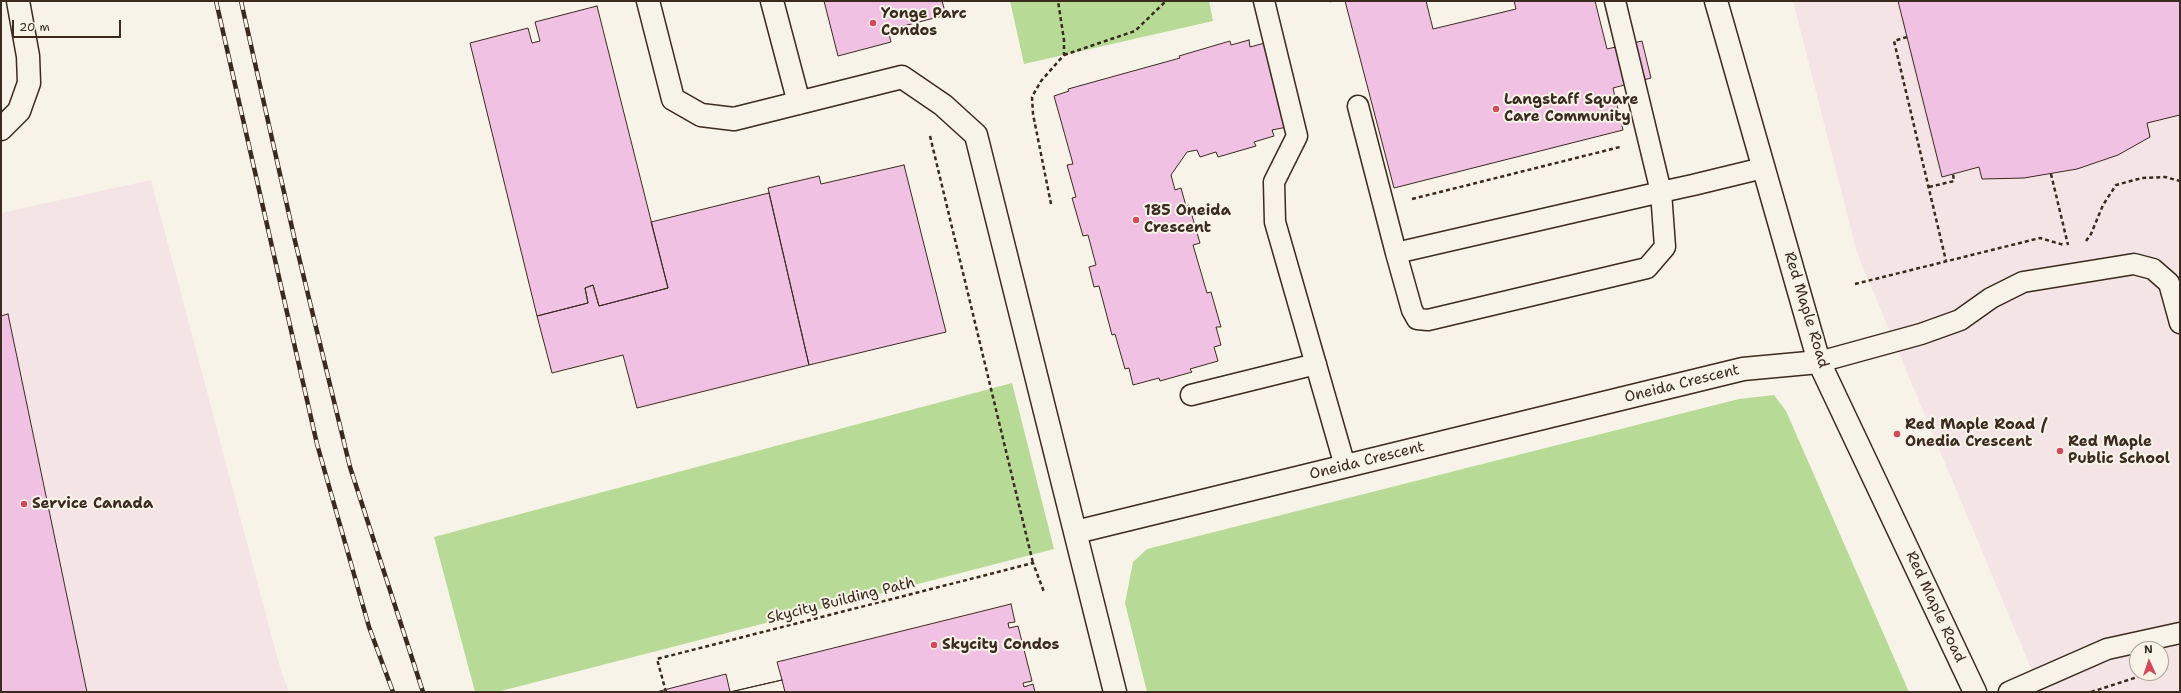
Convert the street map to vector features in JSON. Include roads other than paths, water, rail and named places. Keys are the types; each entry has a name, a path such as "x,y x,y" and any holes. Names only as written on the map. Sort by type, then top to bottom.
{"street":[{"path":"1,129 19,111 29,83 28,56 18,1"},
{"path":"648,1 673,99 702,116 734,119 902,77 943,105 976,135 1115,692"},
{"path":"772,1 799,103"},
{"name":"Red Maple Road","path":"1716,1 1819,362 1975,692"},
{"name":"Oneida Crescent","path":"1076,532 1743,369 1819,362"}],"lane":[{"path":"1264,1 1297,136 1274,182 1275,222 1345,466"},
{"path":"1358,106 1396,253 1412,310 1416,319 1428,320 1647,268 1666,247 1661,192 1615,1"},
{"path":"1396,253 1763,168"},
{"path":"1819,362 1921,334 1960,320 1991,298 2023,282 2134,264 2153,269 2169,283 2180,323"},
{"path":"1191,395 1316,364"},
{"path":"2009,692 2107,649 2180,633"}],"railway":[{"path":"216,1 317,444 369,627 393,692"},
{"path":"241,1 295,241 350,467 423,692"}],"place":[{"name":"Yonge Parc Condos","path":"873,23"},
{"name":"Langstaff Square Care Community","path":"1496,109"},
{"name":"185 Oneida Crescent","path":"1136,220"},
{"name":"Red Maple Road / Onedia Crescent","path":"1897,434"},
{"name":"Red Maple Public School","path":"2060,451"},
{"name":"Service Canada","path":"24,504"},
{"name":"Skycity Condos","path":"934,645"}]}
